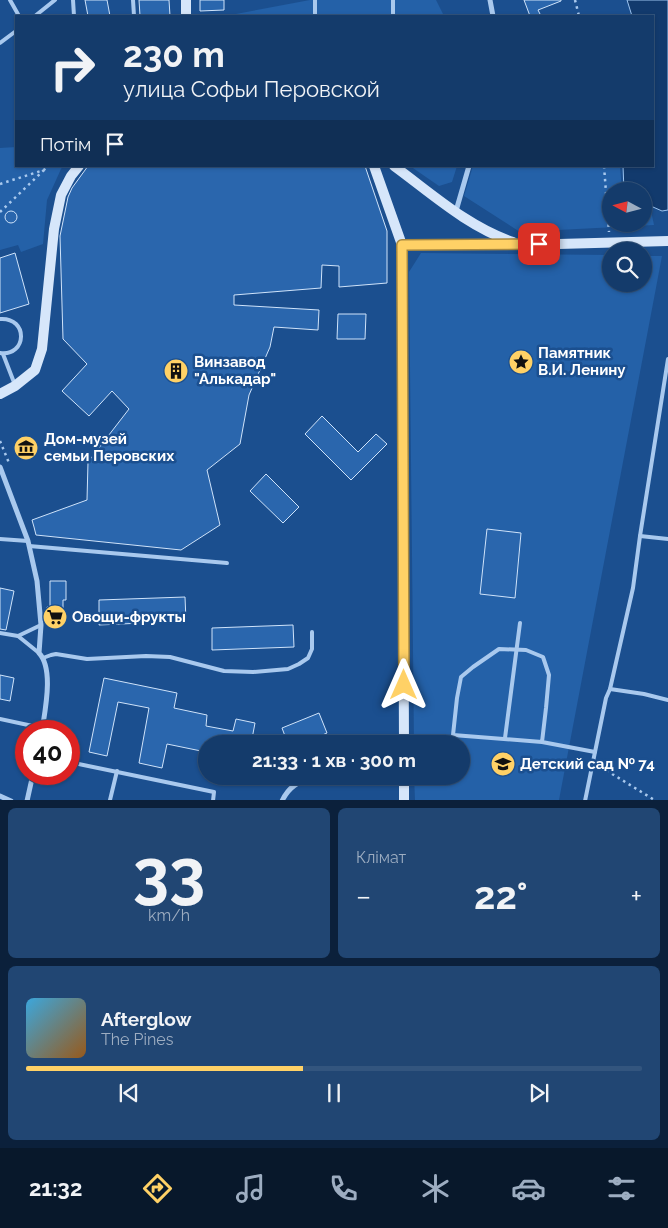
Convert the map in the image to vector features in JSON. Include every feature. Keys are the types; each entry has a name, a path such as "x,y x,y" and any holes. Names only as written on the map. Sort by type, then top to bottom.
{"street":[{"path":"186,0 186,15"},
{"path":"490,0 493,15"},
{"path":"0,394 16,386 35,370 38,363 42,349 54,228 61,195 78,167"},
{"path":"374,167 402,245 403,735"},
{"path":"395,167 479,227 522,245"},
{"path":"456,211 469,167"},
{"path":"610,242 668,241"},
{"path":"402,245 522,245 602,242"},
{"path":"0,467 29,543 37,581 41,625 39,653 43,658 47,676 44,720"},
{"path":"26,800 30,785"},
{"path":"282,800 286,792 295,785"},
{"path":"404,785 404,800"},
{"path":"0,796 11,800"}],"lane":[{"path":"10,0 18,15"},
{"path":"36,15 55,0"},
{"path":"73,0 74,15"},
{"path":"133,0 134,15"},
{"path":"315,0 315,15"},
{"path":"393,0 393,15"},
{"path":"0,43 14,35"},
{"path":"0,319 12,321 17,325 22,336 14,351 2,354 16,386"},
{"path":"585,800 606,698 610,688 633,588 668,359"},
{"path":"640,536 668,539"},
{"path":"0,539 227,563"},
{"path":"505,738 520,623"},
{"path":"18,636 41,625"},
{"path":"43,658 56,654 87,659 146,656 170,657 224,671 253,672 288,669 308,658 312,649 312,632"},
{"path":"0,633 18,636 39,653"},
{"path":"542,742 549,675 543,657 526,650 499,649 461,677 453,735 542,742 595,752"},
{"path":"610,688 668,700"},
{"path":"0,719 15,723"},
{"path":"80,764 214,792 212,800"},
{"path":"110,800 117,771"}],"path":[{"path":"575,0 579,15"},
{"path":"0,212 46,167"},
{"path":"604,167 610,242"},
{"path":"0,184 44,170"},
{"path":"593,763 656,800"}],"shaded area":[{"path":"310,0 436,0 444,15 230,15"},
{"path":"627,0 668,0 668,210 662,211 652,207 652,182 624,182 623,167 654,167 654,15 632,15"},
{"path":"15,147 15,167 62,167 47,200 43,244 21,252 18,245 0,250 0,148"},
{"path":"411,167 457,167 452,182 439,186"},
{"path":"473,167 620,167 621,182 602,182 602,228 520,232 464,196"},
{"path":"421,253 602,255 602,292 652,292 652,256 662,256 559,800 415,800 414,785 470,785 470,735 414,735 409,272"}],"building":[{"path":"85,0 107,0 110,15 88,15"},
{"path":"139,0 169,0 170,15 140,15"},
{"path":"200,0 224,0 224,10 200,11"},
{"path":"524,0 561,0 538,10 540,15 530,15"},
{"name":"Винзавод \"Алькадар\"","path":"87,167 365,167 387,231 387,283 339,287 339,266 322,265 321,288 234,295 234,305 319,310 318,330 274,327 270,347 249,395 240,444 207,470 220,525 181,550 36,535 32,520 87,500 88,462 129,409 112,391 89,416 62,391 87,364 63,339 60,236 68,197"},
{"path":"11,211 17,217 11,223 5,217"},
{"path":"15,253 29,304 0,313 0,258"},
{"path":"338,314 366,314 365,339 337,339"},
{"path":"322,416 358,452 376,434 387,444 351,480 305,434"},
{"path":"266,474 299,507 283,523 250,491"},
{"path":"487,529 521,533 515,598 480,594"},
{"path":"50,581 66,581 66,600 63,600 63,626 47,626 47,607 50,607"},
{"path":"0,588 14,591 6,630 0,629"},
{"path":"185,597 186,621 99,625 99,600"},
{"path":"293,625 294,647 212,650 212,628"},
{"path":"0,675 14,678 10,701 0,699"},
{"path":"104,678 177,693 174,708 207,715 206,726 233,731 236,719 255,723 253,735 198,735 198,750 167,744 162,768 139,763 149,708 118,702 107,756 89,752"},
{"path":"319,713 327,733 322,735 285,735 282,728"}],"place":[{"name":"Памятник В.И. Ленину","path":"521,362"},
{"name":"Винзавод \"Алькадар\"","path":"176,371"},
{"name":"Дом-музей семьи Перовских","path":"26,448"},
{"name":"Овощи-фрукты","path":"55,617"},
{"name":"Детский сад № 74","path":"503,764"}],"route":[{"path":"404,685 402,245 539,244"}]}
